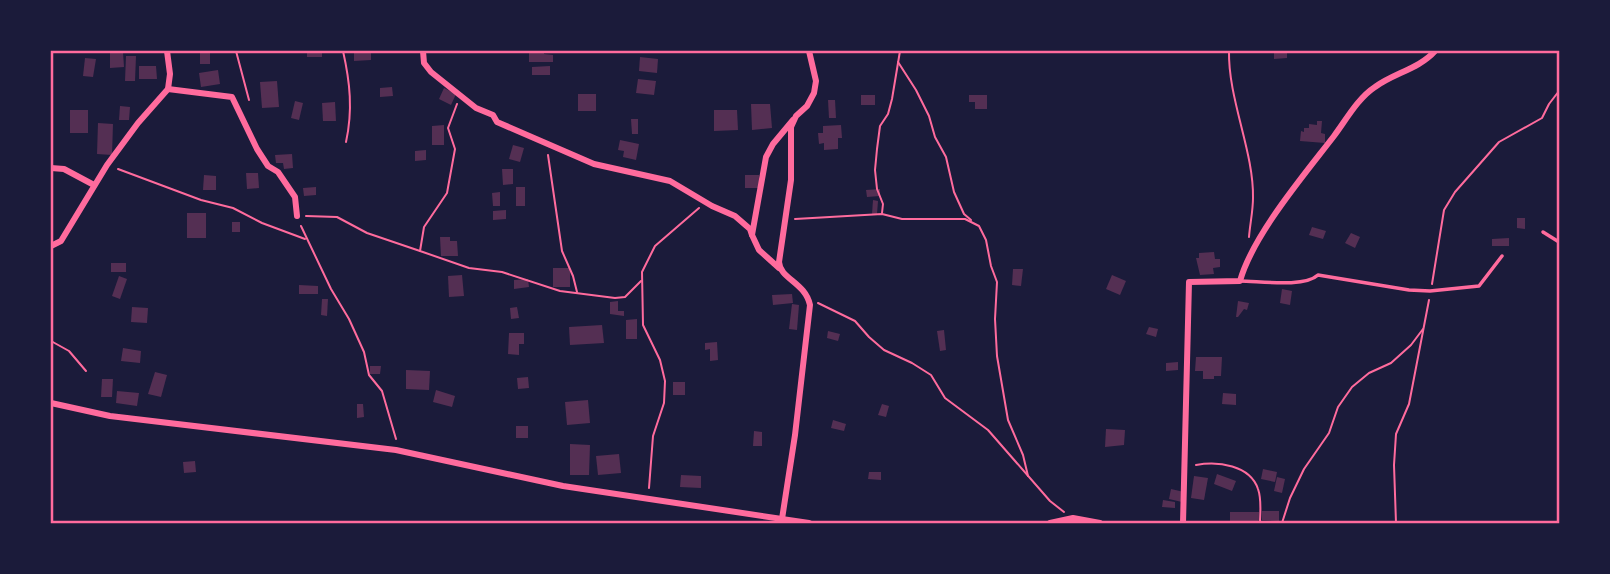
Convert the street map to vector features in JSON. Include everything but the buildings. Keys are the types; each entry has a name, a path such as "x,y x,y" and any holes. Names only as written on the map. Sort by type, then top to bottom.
{"street":[{"path":"51,246 61,241 107,165 138,123 168,89 170,75 167,51"},
{"path":"423,51 424,63 431,72 476,108 487,112 497,122 512,130 594,164 670,181 735,216 750,229 759,250 804,289 808,297 810,319 782,519"},
{"path":"752,235 766,157 773,144 807,106 814,93 816,81 809,51"},
{"path":"1183,523 1189,282 1240,281 1244,265 1258,241 1294,188 1357,106 1374,87 1418,65 1434,51"},
{"path":"168,89 232,97 257,149 268,166 278,172 295,197 297,216"},
{"path":"779,268 791,180 791,127 796,116"},
{"path":"51,168 64,169 94,185"},
{"path":"51,403 110,416 405,451 563,486 809,523"},
{"path":"1050,523 1073,519 1100,523"}],"lane":[{"path":"1543,232 1559,242"},
{"path":"1240,281 1295,282 1313,279 1318,275 1430,291 1479,286 1502,256"}],"path":[{"path":"236,51 249,100"},
{"path":"343,51 349,76 351,117 346,142"},
{"path":"882,214 883,204 876,180 877,149 880,126 888,114 892,99 900,51"},
{"path":"1228,51 1237,117 1253,196 1248,241"},
{"path":"898,62 929,116 935,137 946,157 954,192 964,214 979,226 986,240 990,266 997,282 995,319 1003,393 1008,420 1023,455 1028,476"},
{"path":"420,251 425,227 447,192 455,149 448,128 460,95"},
{"path":"547,153 562,251 577,293"},
{"path":"107,165 201,200 233,208 262,223 307,239"},
{"path":"649,499 653,436 664,403 665,381 660,360 643,325 642,272 655,246 695,211 709,204"},
{"path":"787,218 882,214 902,219 972,221"},
{"path":"405,451 393,432 382,391 369,375 364,352 349,319 331,289 297,216 337,217 367,233 469,268 502,272 544,287 615,298 625,297 641,281"},
{"path":"808,297 855,321 884,350 931,375 946,398 988,430 1050,501 1073,519"},
{"path":"1282,523 1304,469 1329,433 1338,407 1345,397 1369,373 1391,363 1423,328"},
{"path":"51,341 69,351 86,371"},
{"path":"1186,466 1221,464 1251,476 1258,490 1261,523"}]}
